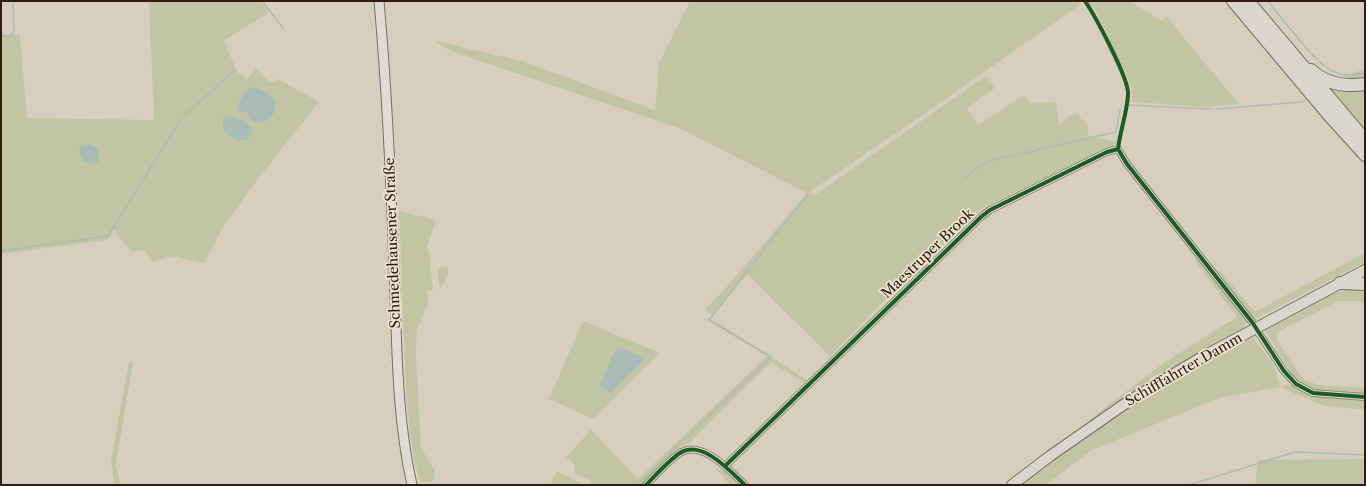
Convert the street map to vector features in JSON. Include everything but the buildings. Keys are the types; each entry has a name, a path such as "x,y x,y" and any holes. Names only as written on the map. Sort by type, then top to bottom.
{"highway":[{"path":"1233,1 1309,92 1365,155"},
{"path":"1248,1 1365,140"},
{"path":"1282,42 1315,74 1326,80 1345,86 1365,84"},
{"path":"1340,283 1365,284"}],"main road":[{"name":"Schmedehausener Straße","path":"379,1 389,139 399,396 404,446 412,485"},
{"name":"Schifffahrter Damm","path":"1012,485 1050,456 1129,401 1202,357 1365,270"}],"street":[{"name":"Maestruper Brook","path":"725,466 981,217 990,210 1107,152 1118,149 1127,164 1252,322"},
{"path":"1258,332 1284,371 1296,384 1313,393 1365,397"},
{"path":"646,485 679,453 686,450 694,450 712,456 745,485"}],"green space":[{"path":"149,1 260,1 269,13 224,40 237,72 247,79 256,69 271,83 278,79 319,102 260,176 225,224 204,263 171,256 152,262 145,250 131,252 114,230 107,240 1,254 1,34 20,35 27,118 154,120"},
{"path":"690,1 1075,1 1081,4 808,193 815,195 986,76 996,87 967,108 978,125 1024,95 1030,104 1050,102 1056,103 1059,125 1069,116 1078,113 1081,119 1086,122 1089,136 1117,142 1113,147 982,209 903,282 830,356 747,274 713,316 705,309 724,290 807,193 681,129 465,56 447,49 433,40 525,62 655,110 659,63"},
{"path":"1088,1 1129,1 1162,21 1166,16 1239,104 1205,107 1132,102 1132,90 1128,78 1097,13"},
{"path":"1365,69 1365,80 1342,82 1343,76"},
{"path":"1320,79 1365,87 1365,130"},
{"path":"399,211 436,220 427,247 429,251 433,290 427,291 428,304 417,329 416,354 421,448 435,471 435,478 431,482 425,483 419,480 415,463 408,410"},
{"path":"1365,253 1365,262 1243,325 1274,365 1280,387 1219,398 1092,450 1045,485 1021,485 1056,457 1095,432 1090,419 1165,362 1237,317 1193,258 1221,272 1255,312"},
{"path":"442,266 448,268 448,274 441,288 439,287 438,270"},
{"path":"1352,288 1365,288 1365,304 1357,301 1338,301 1277,332 1277,341 1304,380 1319,385 1365,388 1365,395 1314,390 1297,381 1265,330 1333,294"},
{"path":"583,321 660,353 593,419 549,399"},
{"path":"715,321 808,381 805,383 771,362 690,442 681,447 641,485 589,485 591,481 574,473 575,465 566,457 591,430 638,479 767,356 712,323"},
{"path":"129,361 133,362 116,464 120,485 114,485 111,461"},
{"path":"1290,385 1314,396 1365,401 1365,410 1325,406 1280,387"},
{"path":"1365,459 1365,485 1255,485 1258,460"},
{"path":"717,470 723,470 749,485 730,485"},
{"path":"557,471 584,485 550,485"}],"water":[{"path":"251,87 258,88 270,94 275,99 275,110 273,115 266,121 256,122 250,120 248,113 239,111 237,108 242,96"},
{"path":"229,116 240,119 249,125 253,132 248,139 239,141 231,137 224,130 222,123 223,118"},
{"path":"90,144 98,149 99,161 92,165 83,161 79,151 81,146"},
{"path":"618,348 643,357 644,360 611,392 600,387 600,385 613,355"}],"waterway":[{"path":"1,36 10,36 14,32 13,1"},
{"path":"262,1 283,28"},
{"path":"1268,1 1311,54 1326,67 1334,72 1343,74 1353,75 1365,73"},
{"path":"183,117 235,69"},
{"path":"1216,109 1302,102 1305,100"},
{"path":"1129,105 1211,109"},
{"path":"1036,150 1116,132 1120,110"},
{"path":"1,251 108,236 180,121"},
{"path":"964,179 979,167 992,161 1034,151"},
{"path":"683,441 771,357 709,320 808,194"},
{"path":"637,485 679,445"},
{"path":"1189,485 1295,452 1365,455"}],"cycle path":[{"path":"1085,1 1111,48 1124,76 1127,87 1127,102 1118,149 1127,164 1252,322 1284,371 1296,384 1313,393 1365,397"},
{"path":"725,466 981,217 990,210 1107,152 1118,149"},
{"path":"646,485 671,460 680,453 688,450 697,450 715,458 745,485"}]}
